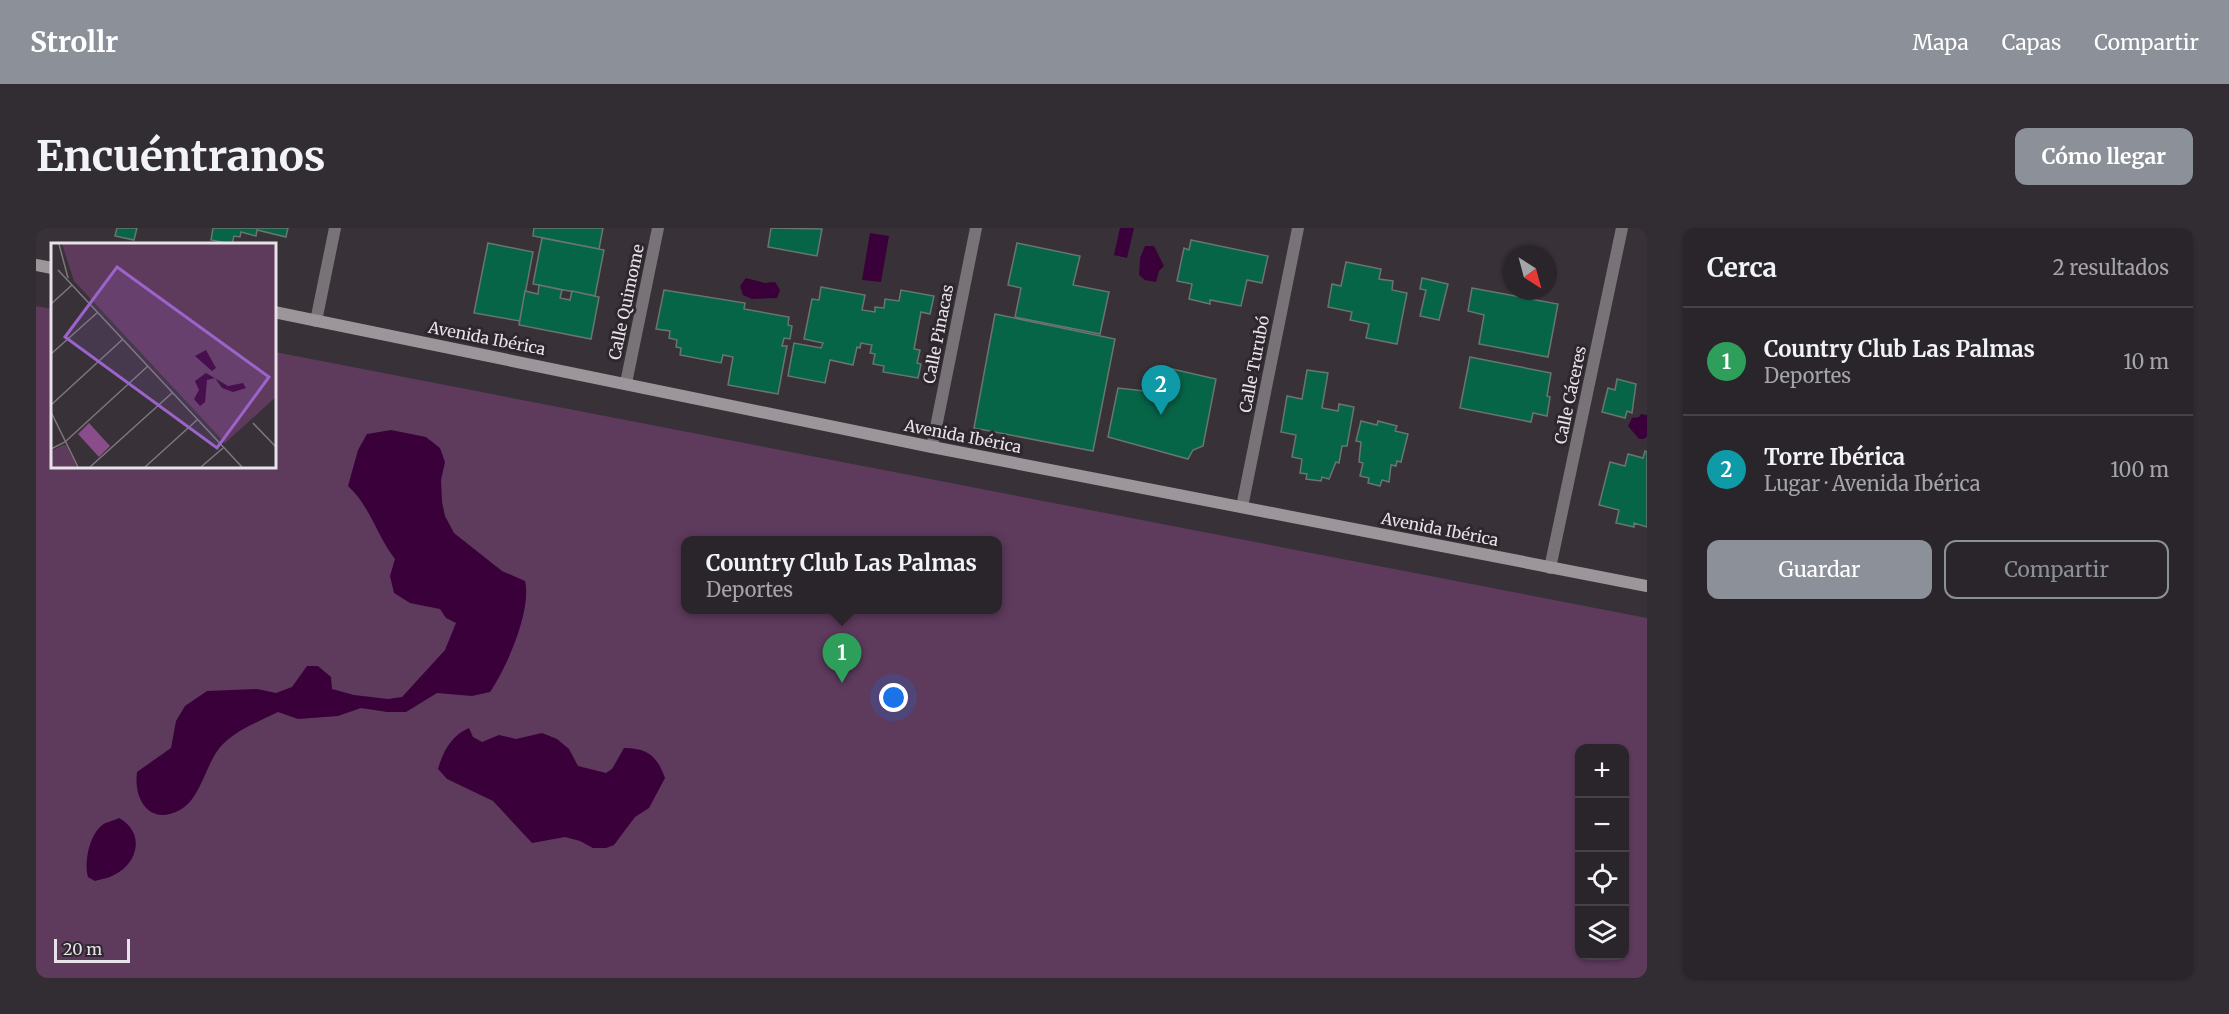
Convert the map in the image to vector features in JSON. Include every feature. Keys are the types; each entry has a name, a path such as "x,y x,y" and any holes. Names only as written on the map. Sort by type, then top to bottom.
{"street":[{"path":"316,321 335,228"},
{"name":"Calle Quimome","path":"626,383 658,228"},
{"name":"Calle Pinacas","path":"932,447 976,228"},
{"name":"Calle Turubó","path":"1242,507 1298,228"},
{"name":"Calle Cáceres","path":"1550,568 1622,228"},
{"path":"36,265 51,268"},
{"name":"Avenida Ibérica","path":"276,312 932,447 1647,586"}],"shaded area":[{"path":"1120,228 1134,228 1127,258 1114,255"},
{"path":"870,233 889,236 881,282 862,280"},
{"path":"1145,246 1154,246 1164,266 1159,271 1156,282 1145,280 1139,275 1140,258"},
{"path":"746,278 765,283 775,282 780,290 777,298 752,299 743,295 740,286"},
{"path":"36,306 51,309 51,468 276,468 276,352 1647,618 1647,978 36,978"},
{"path":"1641,414 1647,415 1647,436 1644,439 1639,439 1628,426 1632,418 1639,417"},
{"path":"391,430 426,437 440,448 445,462 441,480 442,502 445,516 454,533 502,571 525,581 525,607 516,638 490,692 472,696 437,693 406,712 361,708 338,716 298,719 278,712 241,730 222,745 195,795 183,808 162,815 147,809 138,793 137,772 171,748 176,721 185,706 207,691 257,689 276,693 292,687 307,666 318,666 331,677 332,689 354,695 388,699 402,697 445,650 456,623 446,618 440,609 410,603 394,593 390,576 395,559 368,512 348,486 358,450 367,434"},
{"path":"469,728 473,737 482,742 499,735 516,739 542,733 557,739 569,749 578,766 606,773 612,769 624,748 632,748 645,752 655,759 665,778 649,808 635,817 614,845 606,848 593,848 565,837 532,843 493,801 447,779 438,769 449,744"},
{"path":"119,818 133,831 136,847 133,855 122,870 95,881 88,877 87,871 87,857 93,836 105,823"}],"building":[{"path":"117,228 137,228 134,240 115,236"},
{"path":"213,228 288,228 286,237 257,230 256,236 241,232 240,237 234,236 232,243 211,240"},
{"path":"534,228 603,228 599,249 533,236"},
{"path":"771,228 822,229 817,256 768,247"},
{"path":"542,238 604,250 595,296 533,284"},
{"path":"1191,240 1268,256 1262,283 1247,280 1241,306 1210,300 1210,304 1189,299 1192,284 1177,281 1184,248 1189,250"},
{"path":"488,243 533,252 520,321 474,313"},
{"path":"1017,243 1080,256 1073,285 1109,292 1100,334 1015,317 1021,288 1008,285"},
{"path":"1346,262 1381,269 1379,279 1393,281 1392,290 1407,293 1397,344 1366,338 1369,324 1350,320 1352,312 1328,307 1332,284 1341,286"},
{"path":"1422,278 1448,284 1439,320 1420,316 1426,290 1420,289"},
{"path":"539,285 562,290 560,298 570,300 572,291 599,297 591,339 519,325 525,291 538,294"},
{"path":"821,287 865,295 862,310 875,312 875,307 884,308 885,299 899,301 901,290 934,296 930,314 921,312 914,349 920,350 917,363 921,364 918,378 883,372 884,366 873,364 875,354 870,353 872,345 861,343 860,348 857,347 853,365 830,360 825,383 788,376 794,343 821,348 823,343 804,339 812,299 819,300"},
{"path":"1472,288 1503,294 1503,300 1536,300 1558,304 1548,357 1479,344 1484,315 1468,311"},
{"path":"664,290 745,303 744,309 789,317 788,325 792,326 790,339 784,338 782,346 787,346 778,394 728,385 733,357 723,355 721,363 680,355 681,348 676,347 677,340 669,338 670,331 656,329"},
{"path":"995,314 1115,339 1093,451 974,428"},
{"path":"1470,357 1551,373 1547,396 1550,397 1547,416 1533,413 1531,422 1460,408"},
{"path":"1168,368 1216,379 1203,446 1193,450 1188,459 1108,437 1118,388 1162,393"},
{"path":"1307,370 1328,373 1322,408 1338,411 1339,404 1354,407 1347,446 1342,446 1339,463 1336,462 1329,479 1322,477 1321,481 1306,479 1307,474 1300,473 1302,459 1292,457 1296,435 1281,432 1287,396 1302,399"},
{"path":"1617,379 1636,384 1632,413 1627,411 1625,418 1602,412 1608,388 1615,390"},
{"path":"1361,421 1377,425 1378,421 1397,426 1395,431 1408,434 1401,462 1397,461 1396,466 1391,465 1389,482 1382,480 1380,486 1368,483 1369,478 1360,476 1363,463 1359,462 1361,442 1356,441"},
{"path":"1645,451 1647,452 1647,527 1634,523 1634,527 1616,523 1619,510 1599,505 1610,462 1625,466 1628,454 1643,458"}],"place":[{"name":"Torre Ibérica","path":"1161,415"},
{"name":"Country Club Las Palmas","path":"842,683"}]}
